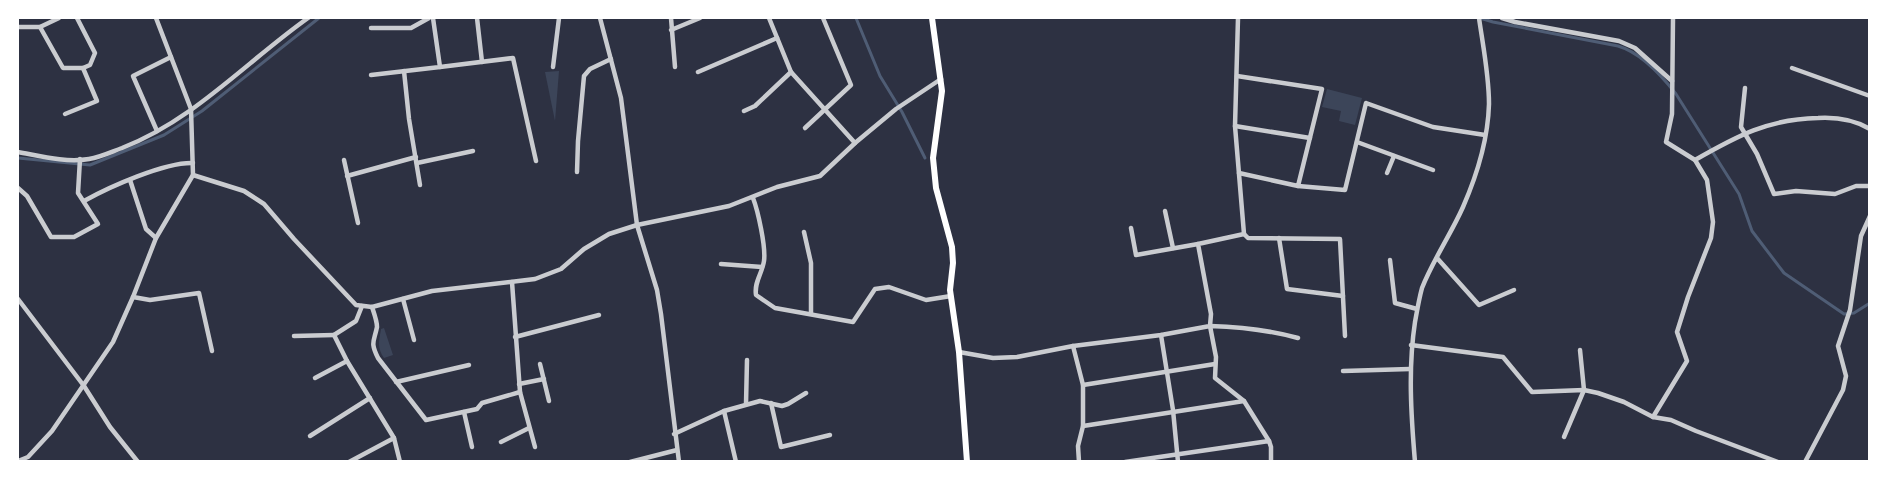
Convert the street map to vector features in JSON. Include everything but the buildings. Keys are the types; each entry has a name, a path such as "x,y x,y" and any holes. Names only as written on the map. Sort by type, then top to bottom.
{"main road":[{"path":"932,18 942,91 933,158 936,188 952,246 953,263 950,290 959,352 967,462"}],"street":[{"path":"18,27 40,27 59,18"},
{"path":"40,27 63,68 83,68 90,65 95,53 77,18"},
{"path":"18,461 28,456 52,431 113,342 156,238 193,174 191,109 156,18"},
{"path":"18,152 74,160 103,156 144,140 230,82 308,18"},
{"path":"371,28 411,28 431,18 440,67"},
{"path":"477,18 482,62"},
{"path":"553,67 559,18"},
{"path":"600,18 621,98 637,225 660,306 674,434 679,462"},
{"path":"670,18 675,67"},
{"path":"671,30 700,18"},
{"path":"769,18 791,72 854,143"},
{"path":"804,128 851,86 823,18"},
{"path":"1238,18 1234,126 1244,234 1248,238 1340,239 1345,336"},
{"path":"1415,462 1410,369 1417,309 1422,288 1463,207 1480,162 1485,135 1488,104 1485,59 1479,18"},
{"path":"1502,18 1619,42 1635,48 1672,81"},
{"path":"1538,18 1538,25"},
{"path":"1653,417 1687,361 1677,332 1688,297 1711,238 1713,222 1707,180 1695,160 1666,142 1672,114 1672,18"},
{"path":"698,72 777,38"},
{"path":"157,131 133,76 171,57"},
{"path":"371,75 513,58 536,161"},
{"path":"577,172 584,76 590,69 611,59"},
{"path":"66,114 97,101 83,68"},
{"path":"1792,68 1870,96"},
{"path":"404,71 408,119 420,186"},
{"path":"744,111 755,106 791,72"},
{"path":"1237,76 1322,88 1298,186"},
{"path":"193,174 244,191 264,204 356,305 372,308 432,291 535,279 561,269 584,249 608,234 637,225 729,206 777,187 820,176 854,143 896,109 941,79"},
{"path":"1746,88 1741,127 1757,154 1774,194 1796,191 1835,194 1856,186 1870,186"},
{"path":"1239,173 1298,186 1345,190 1366,103 1433,127 1485,135"},
{"path":"1695,160 1745,133 1780,121 1799,118 1838,117 1870,129"},
{"path":"1234,126 1310,138"},
{"path":"1357,142 1433,170"},
{"path":"346,176 416,160 473,151"},
{"path":"1387,173 1394,156"},
{"path":"18,188 27,196 51,237 74,237 98,224 78,193 80,159"},
{"path":"344,160 346,176 358,223"},
{"path":"84,201 106,189 180,162 193,163"},
{"path":"130,180 146,230 156,238"},
{"path":"753,198 757,210 764,260 754,286 756,295 775,308 853,322 875,289 889,287 926,300 951,296"},
{"path":"1166,211 1173,248"},
{"path":"1805,462 1843,390 1846,376 1838,346 1850,310 1861,236 1870,216"},
{"path":"1131,228 1136,255 1244,234"},
{"path":"804,232 811,263 810,313"},
{"path":"1279,238 1287,290 1343,296"},
{"path":"1198,244 1211,314 1210,326 1216,357 1215,378 1244,400 1271,447 1271,462"},
{"path":"1437,258 1479,305 1514,290"},
{"path":"1390,260 1395,303 1417,309"},
{"path":"721,264 762,268"},
{"path":"512,282 520,392 535,447"},
{"path":"133,297 150,300 199,293 212,351"},
{"path":"18,299 84,386 110,428 138,462"},
{"path":"403,299 414,340"},
{"path":"294,336 334,335 356,321 362,306"},
{"path":"372,308 377,326 373,338 373,349 426,420 477,409 482,403 520,392"},
{"path":"515,337 599,315"},
{"path":"959,352 993,358 1017,357 1073,346 1161,335 1210,326 1242,327 1272,331 1298,338"},
{"path":"334,335 347,361 394,438 400,462"},
{"path":"1161,335 1173,410 1178,462"},
{"path":"1412,345 1503,356 1532,392 1584,390 1624,402 1653,417 1671,420 1778,462"},
{"path":"1073,346 1084,385 1083,426 1078,446 1079,462"},
{"path":"1564,437 1584,390 1580,350"},
{"path":"746,404 747,360"},
{"path":"316,378 347,361"},
{"path":"540,364 549,401"},
{"path":"1084,385 1215,364"},
{"path":"396,382 469,365"},
{"path":"1343,371 1410,369"},
{"path":"519,384 544,379"},
{"path":"674,434 724,411 746,404 760,401 782,406 806,393"},
{"path":"310,436 370,398"},
{"path":"1083,426 1244,400"},
{"path":"771,403 781,447 830,435"},
{"path":"724,411 736,462"},
{"path":"464,412 472,447"},
{"path":"501,442 529,428"},
{"path":"348,462 394,438"},
{"path":"1125,462 1268,441"},
{"path":"630,462 677,450"}],"shaded area":[{"path":"559,71 555,121 545,72"},
{"path":"1327,89 1362,98 1355,125 1339,121 1341,111 1322,107"},
{"path":"384,328 393,355 384,358 379,344 381,329"}],"waterway":[{"path":"18,158 90,165 164,135 202,111 319,18"},
{"path":"856,18 880,76 902,112 925,158"},
{"path":"1480,18 1618,46 1635,54 1658,73 1676,94 1739,194 1752,231 1784,273 1844,314 1854,313 1870,303"}]}
